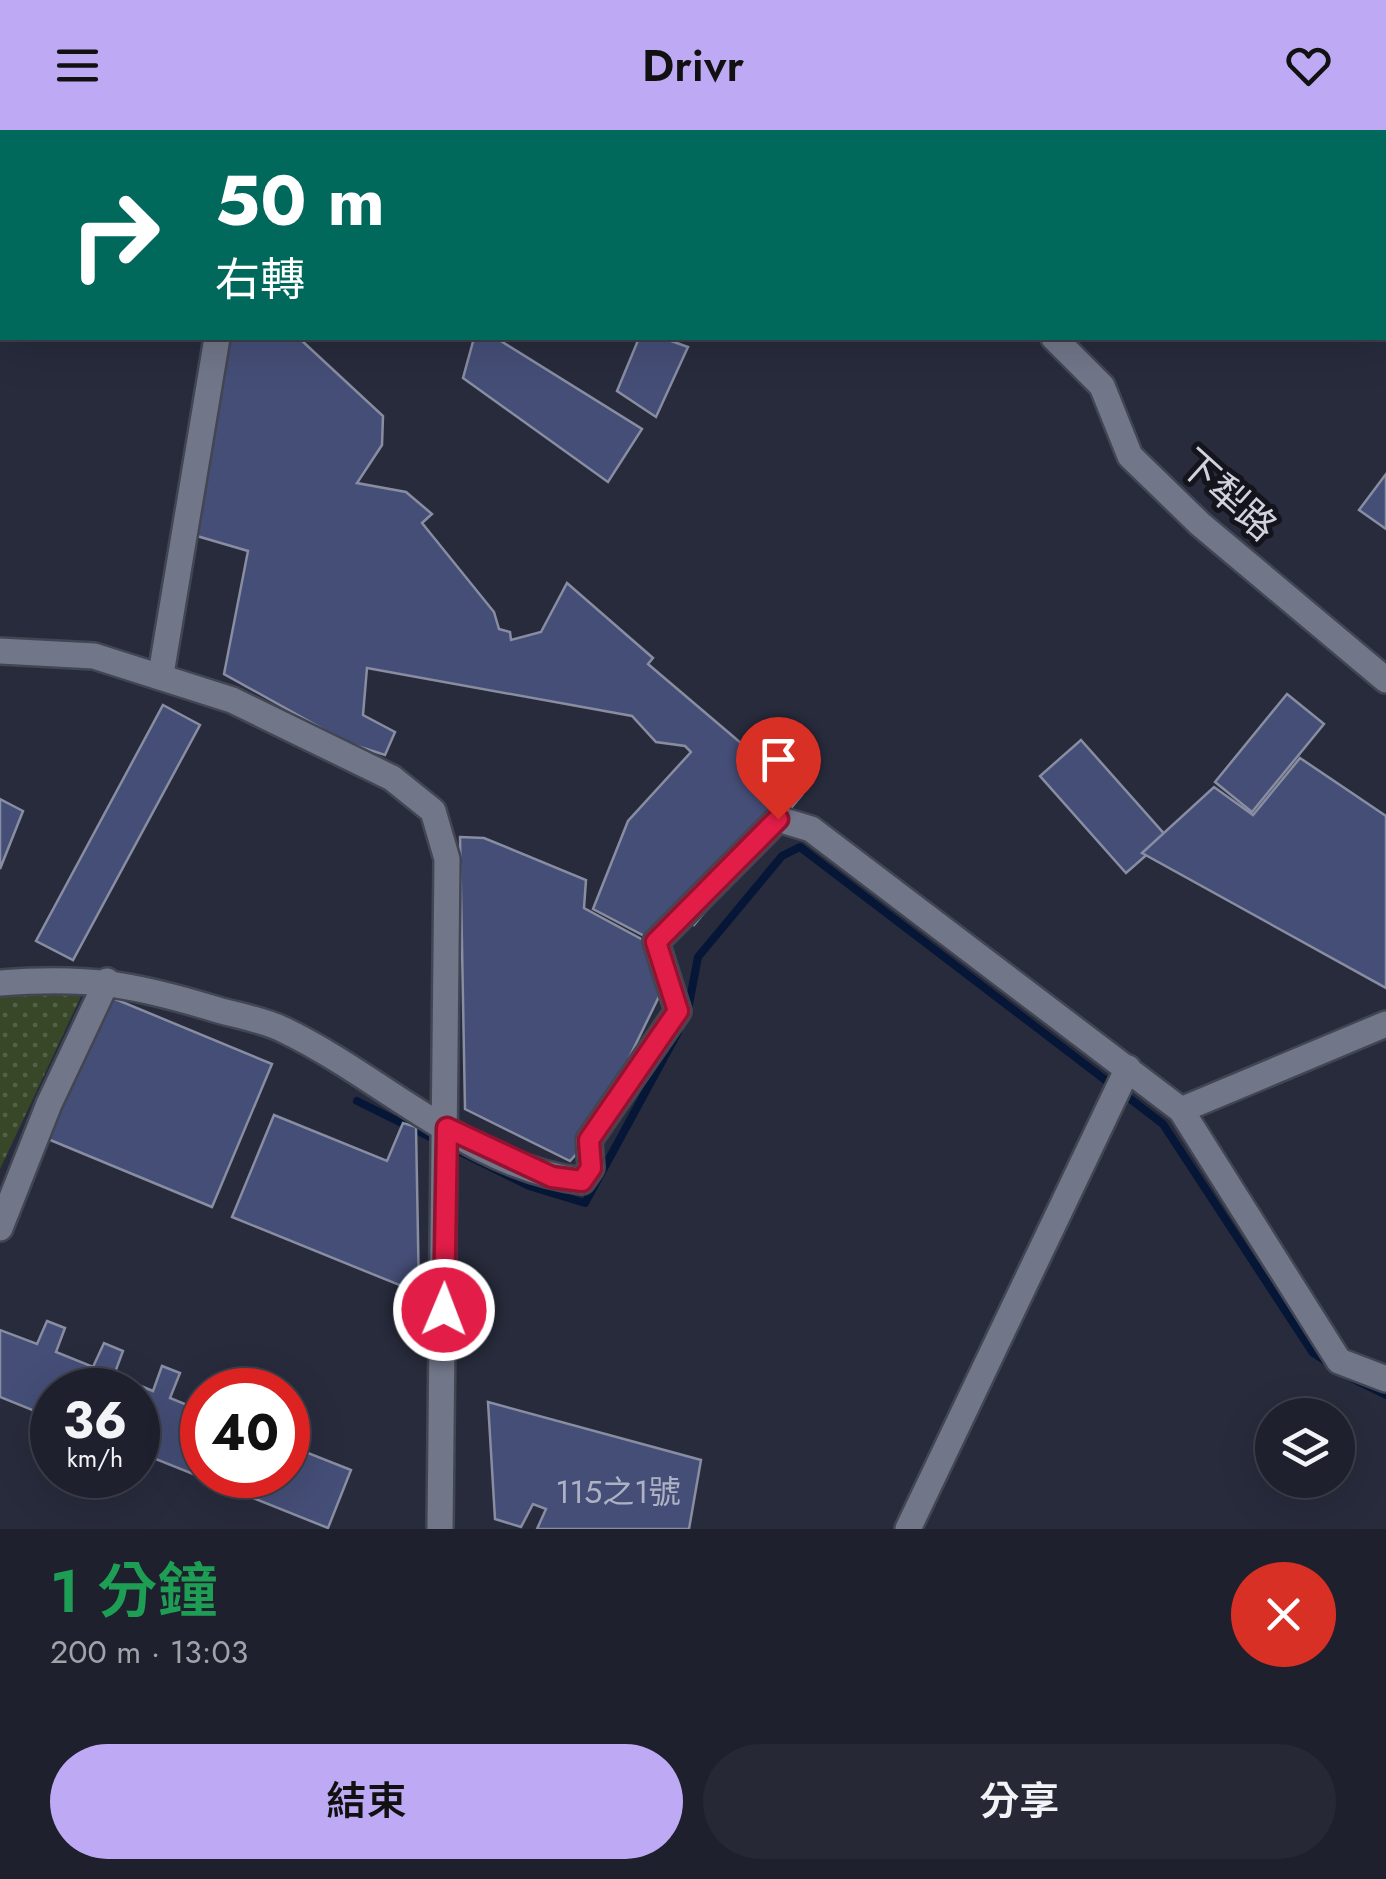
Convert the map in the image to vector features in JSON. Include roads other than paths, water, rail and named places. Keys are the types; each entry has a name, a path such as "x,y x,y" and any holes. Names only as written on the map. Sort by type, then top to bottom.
{"street":[{"path":"161,674 218,340"},
{"name":"下犁路","path":"1056,340 1102,386 1130,456 1200,524 1386,680"},
{"path":"0,651 94,656 161,674 232,700 392,778 433,811 448,858 440,1529"},
{"path":"0,984 69,978 107,980 282,1029 447,1128 552,1177 582,1181 591,1168 589,1140 678,1011 656,942 778,819 811,828 1181,1110 1339,1361 1386,1379"},
{"path":"0,1228 49,1104 107,980"},
{"path":"1181,1110 1386,1024"},
{"path":"908,1529 1128,1068"}],"waterway":[{"path":"687,1015 698,957 782,856 800,847 1163,1124 1313,1353 1330,1364"},
{"path":"450,1147 529,1186 585,1203 678,1032"},
{"path":"357,1101 438,1141"},
{"path":"1345,1375 1386,1395"}]}
